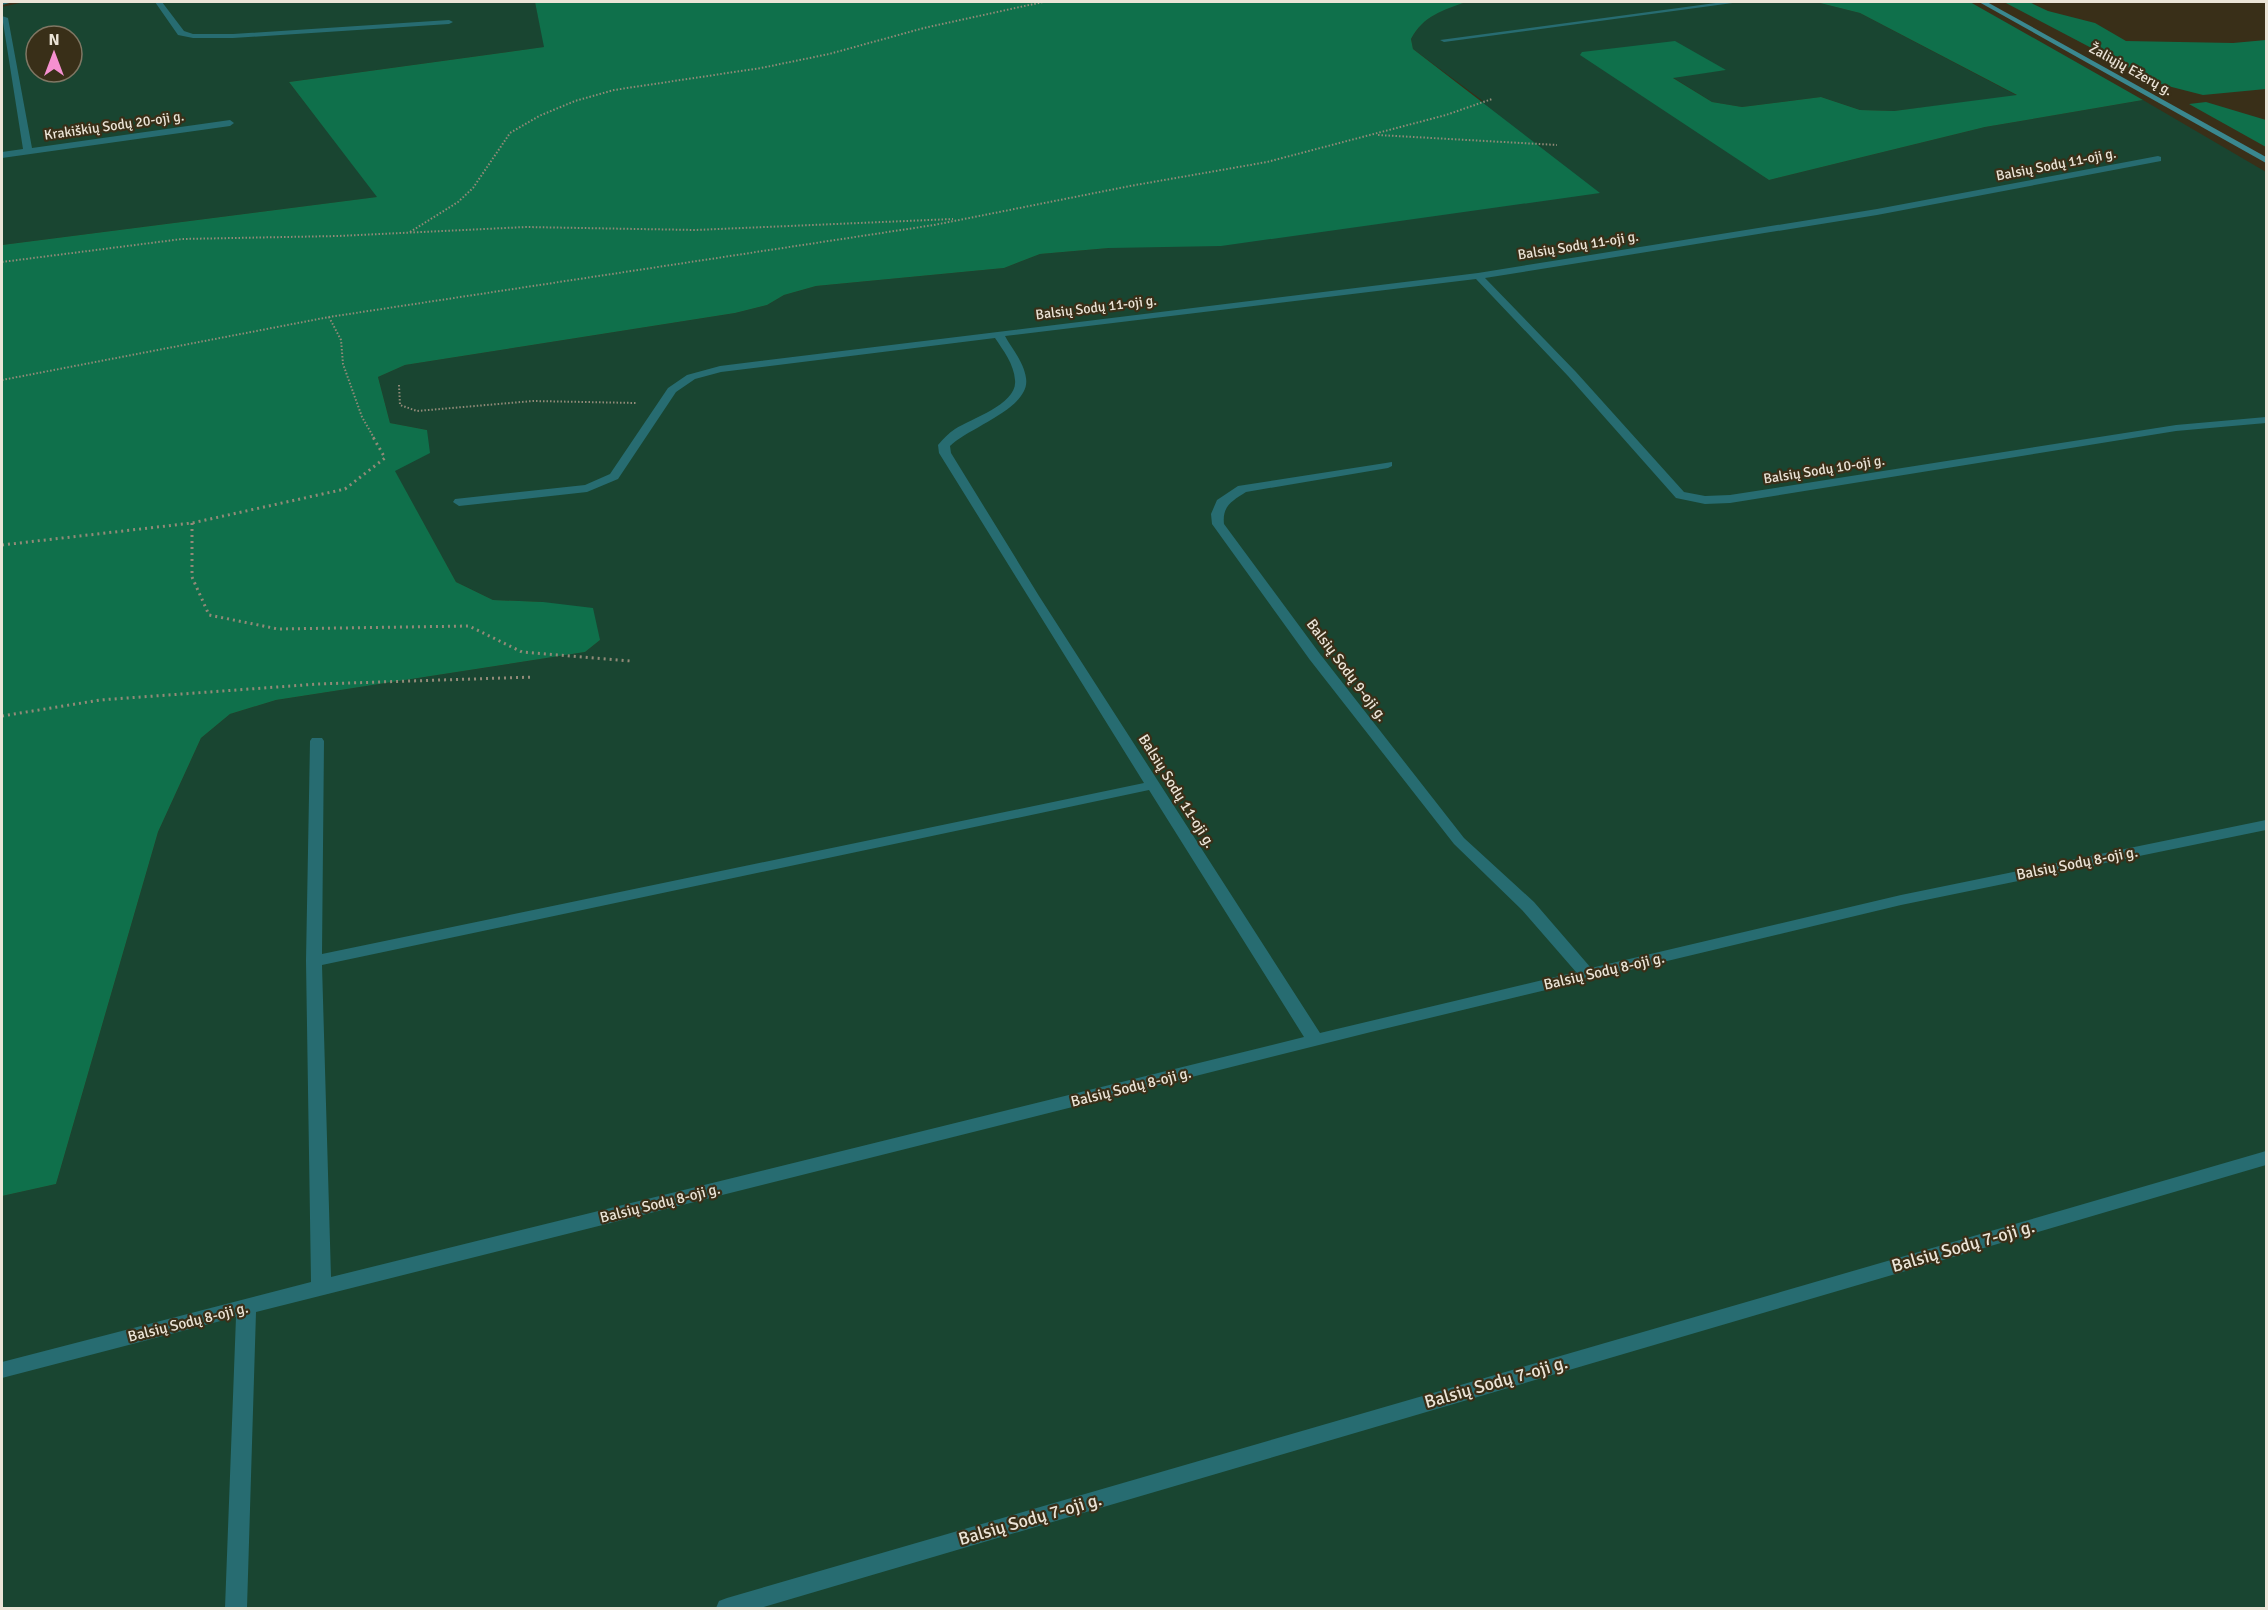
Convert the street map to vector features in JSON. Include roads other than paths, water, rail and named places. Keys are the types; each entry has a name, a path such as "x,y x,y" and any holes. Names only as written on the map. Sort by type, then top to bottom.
{"main road":[{"name":"Žaliųjų Ežerų g.","path":"1983,2 2266,160"}],"street":[{"path":"2,3 9,2"},
{"path":"159,2 181,33 193,36 233,36 449,22"},
{"path":"1444,40 1736,2"},
{"path":"4,18 28,151"},
{"name":"Krakiškių Sodų 20-oji g.","path":"2,155 230,123"},
{"name":"Balsių Sodų 11-oji g.","path":"459,502 587,488 601,484 614,476 672,390 692,377 720,369 1478,276 1877,212 2158,159"},
{"name":"Balsių Sodų 10-oji g.","path":"1478,276 1572,374 1680,495 1690,499 1716,501 2176,428 2266,420"},
{"name":"Balsių Sodų 11-oji g.","path":"998,334 1018,370 1021,385 1017,395 1007,405 956,433 944,445 945,453 1316,1041"},
{"name":"Balsių Sodų 9-oji g.","path":"1388,464 1242,489 1221,503 1217,513 1218,524 1315,657 1459,841 1528,906 1588,975"},
{"path":"317,741 314,961 321,1287"},
{"path":"314,961 1154,785"},
{"name":"Balsių Sodų 8-oji g.","path":"2,1370 321,1287 1316,1041 1912,897 2266,825"},
{"name":"Balsių Sodų 7-oji g.","path":"727,1608 2266,1158"},
{"path":"236,1608 246,1308"}]}
